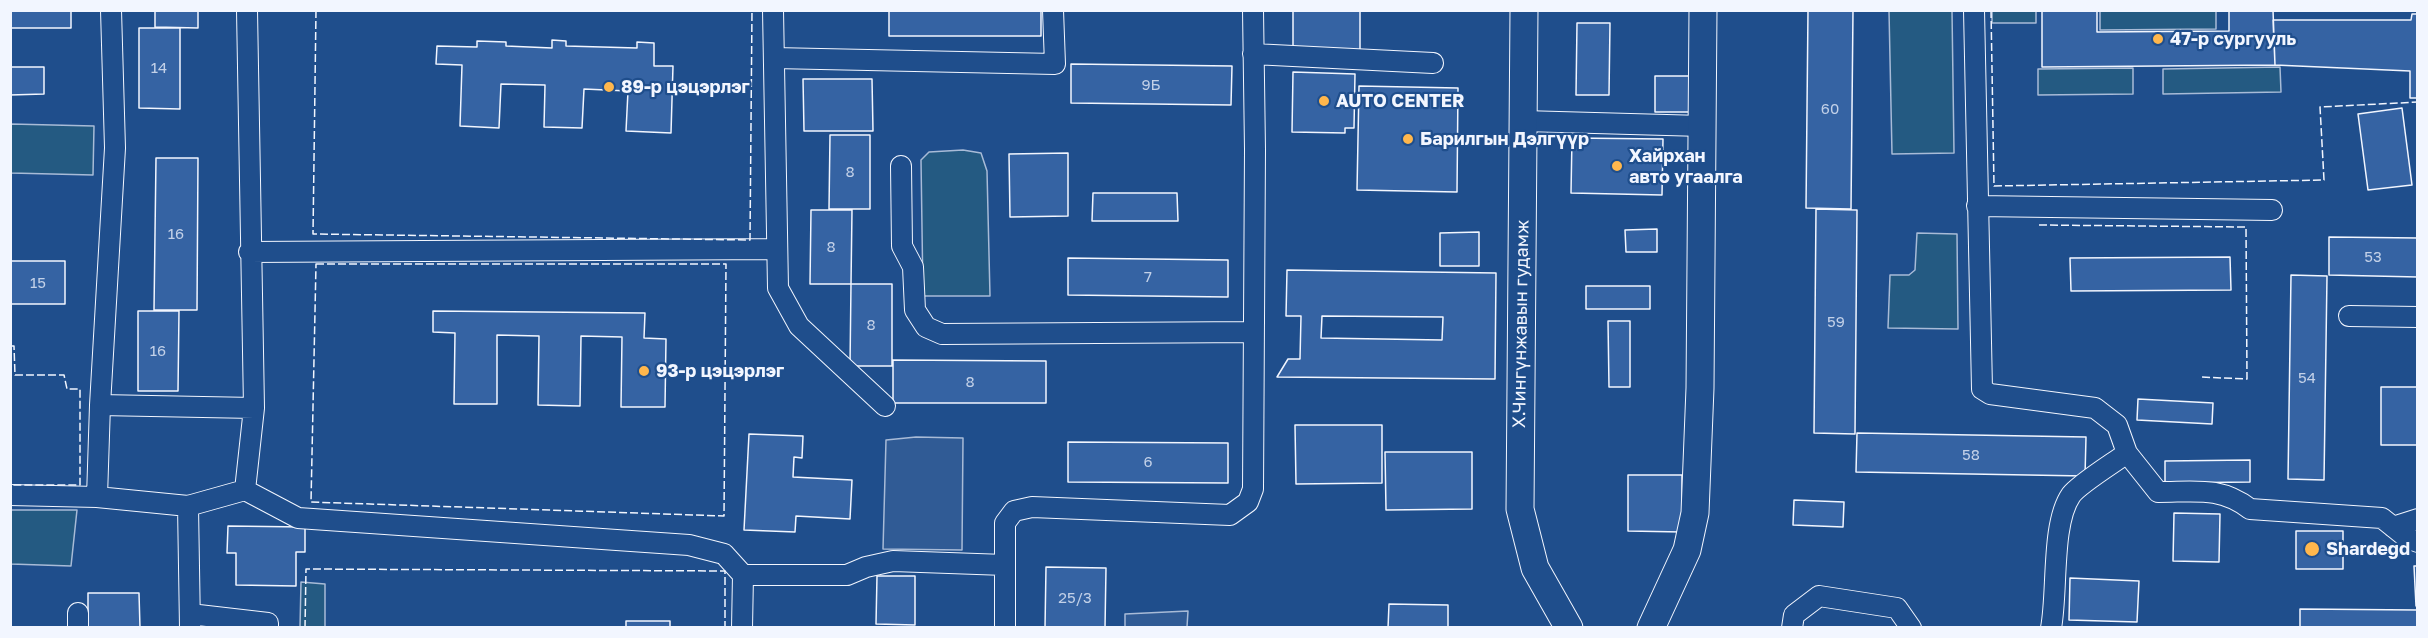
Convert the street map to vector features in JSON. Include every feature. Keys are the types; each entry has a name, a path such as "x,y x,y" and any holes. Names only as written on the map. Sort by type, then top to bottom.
{"main road":[{"name":"Х.Чингүнжавын гудамж","path":"1524,10 1520,509 1536,568 1569,627"},
{"path":"1651,627 1687,550 1695,513 1700,388 1702,10"}],"street":[{"path":"98,497 100,405 115,148 111,10"},
{"path":"245,490 254,408 249,252 247,10"},
{"path":"773,10 778,288 798,326 885,406"},
{"path":"774,58 1054,64 1053,10"},
{"path":"1005,627 1005,523 1014,511 1032,507 1230,515 1248,502 1253,489 1255,150 1253,10"},
{"path":"1974,10 1982,389 1990,394 2060,401 2095,408 2117,425 2127,453 2158,492 2221,493 2236,499 2250,509 2382,518 2407,538 2418,542"},
{"path":"1253,54 1433,63"},
{"path":"1523,121 1702,126"},
{"path":"901,166 902,246 913,267 915,310 926,327 942,334 1253,332"},
{"path":"1977,206 2272,210"},
{"path":"249,252 776,249"},
{"path":"2349,316 2418,317"},
{"path":"100,405 254,408"},
{"path":"2052,627 2059,530 2071,494 2127,453"},
{"path":"10,495 98,497 188,506 245,490 298,518 631,539 689,545 724,554 743,575 742,627"},
{"path":"188,506 190,621 268,623 268,627"},
{"path":"2393,527 2418,519"},
{"path":"743,575 847,575 866,567 893,561 1005,565"},
{"path":"1792,627 1794,615 1819,596 1897,608 1911,627"}],"shaded area":[{"path":"1889,11 1952,11 1954,153 1892,154"},
{"path":"1992,11 2036,11 2036,23 1992,23"},
{"path":"2100,11 2216,11 2216,29 2100,30"},
{"path":"2280,67 2281,92 2163,94 2163,69"},
{"path":"2133,68 2133,94 2038,95 2038,69"},
{"path":"11,124 94,126 93,175 11,173"},
{"path":"963,150 981,153 987,171 990,296 923,296 921,160 929,152"},
{"path":"1917,233 1957,234 1958,329 1888,328 1890,275 1909,275 1915,270"},
{"path":"916,437 963,438 962,550 883,549 886,440"},
{"path":"11,510 77,510 71,566 11,564"},
{"path":"301,582 325,584 325,627 300,627"},
{"path":"1188,611 1187,627 1125,627 1125,614"}],"building":[{"path":"10,10 71,10 71,28 10,28"},
{"path":"155,10 198,10 198,28 155,27"},
{"path":"889,10 1041,10 1041,36 889,36"},
{"path":"1293,10 1360,10 1360,50 1293,50"},
{"path":"1808,10 1853,10 1851,209 1806,208"},
{"name":"47-р сургууль","path":"2042,10 2097,10 2097,32 2229,31 2229,10 2273,10 2275,65 2042,67"},
{"path":"2412,14 2418,14 2418,98 2410,98 2410,71 2275,65 2273,20 2411,20"},
{"path":"1577,23 1610,23 1609,95 1576,95"},
{"path":"139,28 180,28 180,109 139,108"},
{"name":"89-р цэцэрлэг","path":"552,40 566,41 566,46 637,48 637,42 654,43 654,66 673,66 671,133 626,131 628,91 584,89 582,128 544,127 545,85 501,84 499,128 460,126 462,65 436,64 437,46 477,47 477,41 506,42 506,46 552,48"},
{"path":"1071,64 1232,66 1231,105 1071,103"},
{"path":"10,67 44,67 44,94 10,95"},
{"name":"AUTO CENTER","path":"1293,72 1355,74 1354,128 1345,128 1345,133 1292,132"},
{"path":"1655,76 1698,76 1698,112 1655,112"},
{"path":"803,79 872,79 873,131 804,131"},
{"name":"Барилгын Дэлгүүр","path":"1359,86 1458,88 1457,192 1357,190"},
{"path":"2402,108 2412,185 2368,190 2358,114"},
{"path":"830,135 870,135 870,209 829,209"},
{"name":"Хайрхан авто угаалга","path":"1572,138 1663,139 1662,195 1571,193"},
{"path":"1068,153 1068,216 1010,217 1009,154"},
{"path":"156,158 198,158 197,310 154,310"},
{"path":"1093,193 1177,193 1178,221 1092,221"},
{"path":"1816,209 1857,210 1855,434 1814,433"},
{"path":"811,210 852,210 851,284 810,284"},
{"path":"1657,229 1657,252 1626,252 1625,230"},
{"path":"1479,232 1479,266 1440,266 1440,233"},
{"path":"2329,237 2418,238 2418,277 2329,275"},
{"path":"2230,257 2231,290 2071,291 2070,258"},
{"path":"1068,258 1228,260 1228,297 1068,295"},
{"path":"10,261 65,261 65,304 10,304"},
{"path":"1287,270 1496,273 1495,379 1277,377 1288,359 1300,359 1301,316 1286,316"},
{"path":"2291,275 2327,276 2324,480 2288,479"},
{"path":"851,284 892,284 892,366 850,366"},
{"path":"1586,286 1650,286 1650,309 1586,309"},
{"path":"138,311 179,311 178,391 138,391"},
{"name":"93-р цэцэрлэг","path":"433,311 645,313 644,338 666,339 665,407 621,407 622,337 581,336 580,406 538,405 539,336 497,335 497,404 454,404 455,333 433,332"},
{"path":"1322,316 1443,317 1442,340 1321,338"},
{"path":"1608,321 1630,321 1630,387 1609,387"},
{"path":"893,360 1046,361 1046,403 893,403"},
{"path":"2381,387 2418,387 2418,445 2381,445"},
{"path":"2138,399 2213,403 2212,424 2137,420"},
{"path":"1295,425 1382,425 1382,483 1296,484"},
{"path":"1857,433 2086,437 2085,476 1856,472"},
{"path":"749,434 803,436 802,458 794,457 793,477 852,480 850,519 796,516 795,532 744,530"},
{"path":"1068,442 1228,443 1228,483 1068,482"},
{"path":"1385,452 1472,452 1472,509 1386,510"},
{"path":"2250,460 2250,482 2165,483 2165,461"},
{"path":"1628,475 1682,475 1682,532 1628,531"},
{"path":"1794,500 1844,502 1843,527 1793,525"},
{"path":"2174,513 2220,514 2219,562 2173,561"},
{"path":"228,526 305,527 305,552 296,552 296,586 236,585 236,553 227,553"},
{"path":"2296,531 2343,531 2343,569 2296,569"},
{"path":"2414,566 2418,566 2418,606 2416,606"},
{"path":"1046,567 1106,568 1105,628 1045,628"},
{"path":"877,576 915,576 915,625 876,624"},
{"path":"2070,578 2139,581 2137,622 2069,620"},
{"path":"88,593 139,593 140,628 88,628"},
{"path":"1389,604 1448,605 1448,628 1388,628"},
{"path":"2300,609 2418,610 2418,628 2300,628"},
{"path":"626,621 670,621 670,628 626,628"}],"fence":[{"path":"316,10 313,234 750,240 752,10"},
{"path":"1991,10 1994,186 2324,180 2320,107 2418,102"},
{"path":"2039,225 2246,227 2247,379 2200,377"},
{"path":"316,264 726,264 724,516 311,502 316,264"},
{"path":"10,346 14,346 15,375 64,375 67,389 80,389 80,485 10,485"},
{"path":"305,628 306,569 725,571 725,628"}],"place":[{"name":"47-р сургууль","path":"2158,39"},
{"name":"89-р цэцэрлэг","path":"609,87"},
{"name":"AUTO CENTER","path":"1324,101"},
{"name":"Барилгын Дэлгүүр","path":"1408,139"},
{"name":"Хайрхан авто угаалга","path":"1617,166"},
{"name":"93-р цэцэрлэг","path":"644,371"},
{"name":"Shardegd","path":"2312,549"}]}
